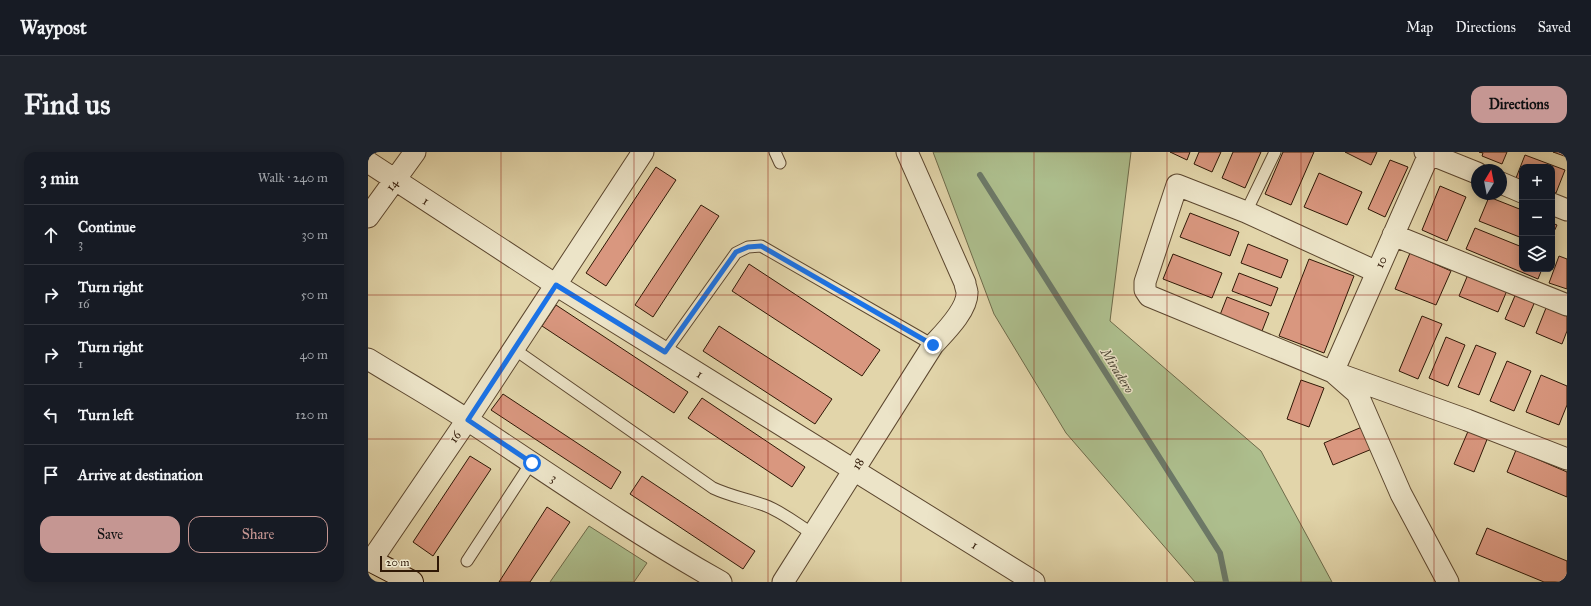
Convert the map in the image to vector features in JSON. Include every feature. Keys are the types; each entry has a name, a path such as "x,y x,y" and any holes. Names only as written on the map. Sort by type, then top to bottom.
{"main road":[{"path":"370,560 412,582"}],"street":[{"name":"14","path":"368,217 415,152"},
{"name":"16","path":"370,560 468,420 643,152"},
{"name":"18","path":"783,582 933,345 959,314 967,293 907,152"},
{"path":"1428,153 1471,171"},
{"name":"10","path":"1333,372 1428,153"},
{"name":"1","path":"368,162 556,285 1034,582"},
{"path":"1377,272 1246,212 1177,185 1145,282 1145,290 1149,296 1333,372 1467,420 1567,459"},
{"path":"1507,186 1519,191"},
{"path":"1555,205 1567,210"},
{"path":"1393,235 1567,305"},
{"name":"3","path":"368,360 468,420 680,559 721,582"},
{"path":"1333,372 1357,393 1401,494 1448,582"}],"lane":[{"path":"775,152 780,163"},
{"path":"1246,212 1275,152"},
{"path":"665,352 736,252 748,247 761,246 933,345"},
{"path":"514,349 713,488 726,494 776,510 813,534"},
{"path":"467,561 532,463"}],"green space":[{"path":"933,152 1131,152 1110,321 1261,451 1332,582 1195,582 1066,433 994,314"},
{"path":"589,526 647,563 634,582 550,582"}],"building":[{"path":"1170,152 1190,152 1187,160"},
{"path":"1199,152 1221,152 1212,172 1194,164"},
{"path":"1233,152 1261,152 1245,188 1222,178"},
{"path":"1283,152 1314,152 1291,205 1265,194"},
{"path":"1345,152 1377,152 1371,165"},
{"path":"1479,152 1507,152 1502,164 1482,156 1483,153"},
{"path":"1553,152 1567,152 1567,157"},
{"path":"1525,155 1549,164 1521,164"},
{"path":"1390,160 1408,167 1385,217 1368,209"},
{"path":"1555,166 1565,170 1555,193"},
{"path":"656,167 676,180 606,286 586,273"},
{"path":"1519,170 1519,179 1516,178"},
{"path":"1319,173 1362,192 1347,225 1304,207"},
{"path":"1440,186 1466,197 1447,241 1422,230"},
{"path":"1488,200 1497,200 1519,209 1519,237 1479,221"},
{"path":"701,205 719,216 653,317 635,305"},
{"path":"1190,213 1239,232 1230,256 1180,237"},
{"path":"1475,228 1519,246 1519,271 1466,249"},
{"path":"1248,244 1288,260 1281,278 1241,263"},
{"path":"1410,253 1451,271 1436,305 1395,289"},
{"path":"1173,254 1222,273 1212,298 1163,279"},
{"path":"1559,256 1567,259 1567,289 1549,283 1553,272 1555,272 1555,267"},
{"path":"1309,259 1354,276 1324,353 1279,336"},
{"path":"749,264 880,350 862,376 732,291"},
{"path":"1469,272 1508,288 1498,312 1459,296"},
{"path":"1521,272 1541,272 1538,279"},
{"path":"1239,273 1278,288 1271,306 1232,291"},
{"path":"1517,291 1536,299 1524,327 1505,319"},
{"path":"1227,297 1269,313 1262,331 1220,315"},
{"path":"556,305 688,392 674,413 542,326"},
{"path":"1546,308 1567,316 1567,331 1562,344 1536,333"},
{"path":"1422,316 1442,324 1418,379 1399,371"},
{"path":"719,326 832,399 815,424 703,351"},
{"path":"1446,337 1465,345 1448,386 1429,378"},
{"path":"1476,345 1496,353 1479,395 1458,387"},
{"path":"1507,361 1531,371 1514,411 1490,401"},
{"path":"1541,375 1567,386 1567,405 1559,425 1526,412"},
{"path":"1301,380 1324,388 1309,427 1287,419"},
{"path":"503,394 621,472 611,489 491,410"},
{"path":"702,398 805,467 792,487 688,418"},
{"path":"1362,427 1372,449 1333,465 1324,443"},
{"path":"1469,429 1488,437 1474,472 1454,464"},
{"path":"1516,450 1567,472 1567,497 1507,472"},
{"path":"470,456 491,469 433,556 413,542"},
{"path":"642,476 755,551 743,569 630,494"},
{"path":"547,507 570,522 530,582 499,582"},
{"path":"1487,528 1567,561 1567,582 1544,582 1476,554"}],"waterway":[{"name":"Miradero","path":"980,175 1220,553 1226,582"}],"route":[{"path":"532,463 468,420 556,285 665,352 736,252 748,247 761,246 933,345"}]}
